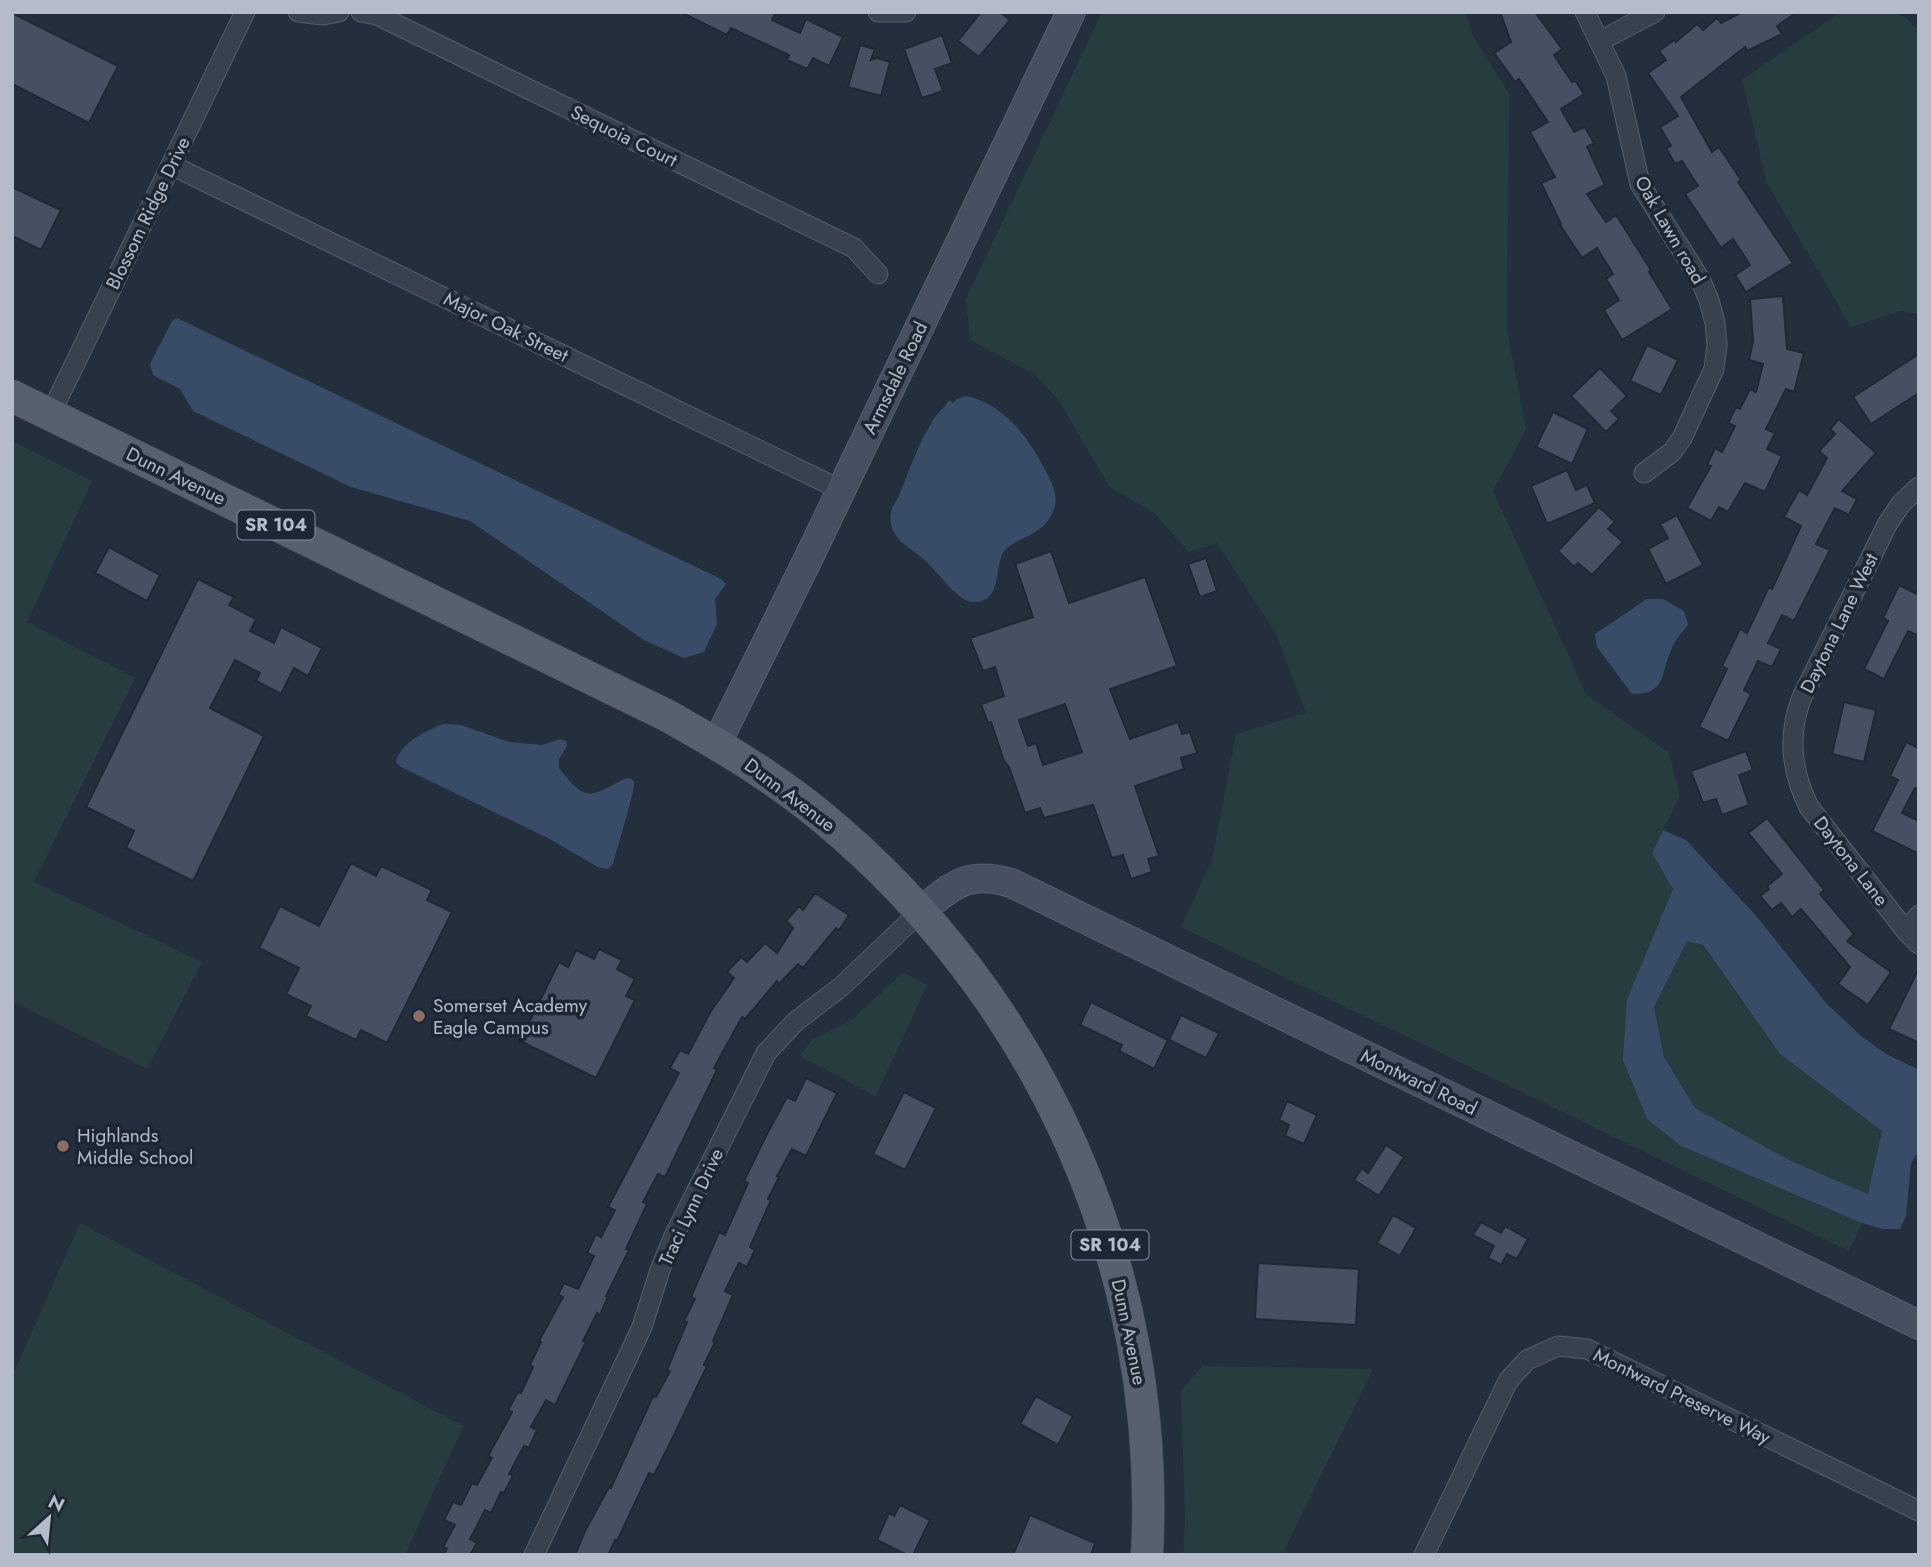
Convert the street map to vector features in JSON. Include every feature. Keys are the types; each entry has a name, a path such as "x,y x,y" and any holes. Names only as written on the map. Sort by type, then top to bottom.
{"main road":[{"name":"Dunn Avenue","path":"12,396 668,716 717,743 823,817 869,858 921,911 967,968 1031,1064 1065,1130 1104,1226 1136,1356 1143,1406 1149,1509 1147,1555"}],"street":[{"name":"Blossom Ridge Drive","path":"50,415 245,12"},
{"path":"298,12 323,15 339,12"},
{"name":"Sequoia Court","path":"362,12 377,15 854,248 878,274"},
{"path":"878,12 906,13"},
{"name":"Armsdale Road","path":"717,743 1071,12"},
{"name":"Oak Lawn road","path":"1585,12 1616,76 1640,184 1700,279 1715,323 1717,345 1714,369 1682,438 1672,452 1644,473"},
{"path":"1600,41 1656,12"},
{"name":"Major Oak Street","path":"171,165 841,490"},
{"name":"Daytona Lane West","path":"1795,771 1793,727 1802,697 1888,523 1901,504 1919,487"},
{"name":"Daytona Lane","path":"1795,771 1809,807 1912,938"},
{"name":"Montward Road","path":"921,911 950,887 966,880 989,878 1011,883 1919,1325"},
{"name":"Traci Lynn Drive","path":"534,1555 642,1327 674,1236 766,1053 795,1022 842,986 921,911"},
{"path":"1912,938 1919,915"},
{"name":"Montward Preserve Way","path":"1424,1555 1508,1381 1527,1360 1558,1346 1587,1349 1919,1511"}],"green space":[{"path":"1102,12 1466,12 1473,36 1509,94 1507,329 1526,429 1493,491 1586,694 1669,753 1680,795 1652,853 1673,889 1627,999 1681,1146 1862,1223 1849,1251 1181,927 1212,860 1236,734 1306,713 1276,634 1217,543 1188,552 1156,514 1110,487 1059,401 1034,374 970,340 966,299"},
{"path":"1841,12 1893,12 1905,17 1919,31 1919,314 1901,311 1851,327 1767,183 1742,80"},
{"path":"12,441 92,481 27,622 135,678 34,882 202,962 147,1069 12,1001"},
{"path":"1687,940 1702,945 1780,1054 1882,1131 1869,1194 1789,1160 1695,1108 1664,1057 1654,1007"},
{"path":"903,972 927,985 876,1096 799,1056 813,1039 853,1019"},
{"path":"80,1223 463,1426 405,1555 12,1555 12,1377"},
{"path":"1202,1366 1373,1369 1282,1555 1183,1555 1185,1519 1181,1391"}],"water":[{"path":"177,318 721,579 726,584 715,599 717,624 704,652 684,658 644,640 470,521 351,487 193,411 180,389 153,375 150,364 172,321"},
{"path":"966,396 992,406 1023,434 1051,481 1055,497 1054,508 1047,522 1003,553 996,584 989,597 973,602 954,592 926,561 901,541 896,536 891,521 893,507 933,420 949,400 953,403"},
{"path":"1647,599 1663,599 1684,611 1688,625 1673,645 1657,686 1651,691 1632,694 1597,647 1595,634"},
{"path":"443,724 461,725 509,742 542,745 560,739 566,741 567,746 559,759 559,768 575,787 588,793 595,793 624,779 634,781 613,864 608,869 598,867 548,838 401,767 396,762 408,743"},
{"path":"1663,830 1686,840 1757,917 1826,1003 1861,1036 1886,1054 1919,1070 1919,1151 1911,1163 1906,1216 1900,1229 1883,1229 1862,1223 1681,1146 1647,1119 1623,1060 1627,999 1673,889 1652,853","holes":["1687,941 1703,945 1780,1054 1882,1131 1868,1194 1789,1160 1695,1108 1664,1057 1654,1007"]}],"building":[{"path":"680,12 776,12 772,20 800,33 806,19 843,37 829,66 813,58 807,69 787,60 789,55 731,28 727,35"},
{"path":"981,12 1000,12 1010,20 979,57 958,41"},
{"path":"1500,12 1535,12 1562,49 1554,55 1572,82 1575,80 1584,94 1561,109 1574,132 1585,127 1594,143 1587,147 1605,185 1587,194 1606,222 1616,215 1672,309 1622,340 1604,310 1619,300 1606,279 1613,274 1597,248 1582,258 1560,225 1541,183 1555,177 1530,132 1548,122 1519,79 1515,82 1494,53 1511,42"},
{"path":"1742,12 1797,12 1777,26 1782,34 1747,51 1745,47 1681,97 1712,152 1719,147 1741,180 1738,182 1793,263 1746,292 1735,275 1750,265 1733,239 1721,248 1685,194 1698,186 1682,161 1675,164 1666,148 1671,146 1660,127 1678,116 1648,73 1666,60 1659,51 1674,40 1676,42 1697,24 1703,30 1717,18 1721,23"},
{"path":"12,13 118,66 89,123 12,84"},
{"path":"942,35 952,63 935,69 943,91 922,98 904,49"},
{"path":"860,45 875,49 871,60 877,58 890,62 881,96 848,87"},
{"path":"12,187 61,210 41,250 12,236"},
{"path":"1783,296 1787,349 1804,353 1794,392 1786,389 1766,429 1775,433 1767,449 1782,456 1765,492 1745,483 1728,512 1719,507 1711,521 1687,508 1711,466 1707,465 1715,448 1722,452 1735,426 1728,423 1736,407 1740,409 1750,389 1756,392 1763,364 1749,360 1753,341 1750,299"},
{"path":"1647,345 1678,360 1661,395 1630,381"},
{"path":"1919,354 1919,393 1871,424 1853,397"},
{"path":"1600,368 1627,396 1611,411 1619,419 1606,432 1571,396"},
{"path":"1553,412 1588,429 1572,464 1536,447"},
{"path":"1839,419 1876,453 1842,491 1857,499 1849,515 1835,508 1816,544 1830,550 1794,621 1782,615 1768,643 1781,649 1772,667 1758,661 1744,690 1751,694 1728,741 1699,727 1727,669 1722,666 1740,629 1747,633 1769,587 1772,589 1801,526 1784,517 1799,490 1807,495 1827,458 1819,451 1835,434 1830,429"},
{"path":"1567,470 1576,490 1587,485 1595,503 1547,524 1531,486"},
{"path":"1599,507 1615,522 1608,529 1623,542 1592,575 1578,563 1574,567 1558,551"},
{"path":"1677,515 1703,565 1666,584 1648,549 1668,538 1660,524"},
{"path":"109,547 160,575 147,601 95,573"},
{"path":"1051,551 1069,603 1145,577 1177,666 1110,689 1130,739 1178,722 1182,734 1190,732 1197,753 1181,758 1184,769 1135,786 1159,856 1148,859 1152,872 1131,879 1123,855 1112,858 1093,805 1044,818 1040,808 1025,813 991,722 988,723 981,704 1004,696 995,667 983,671 970,638 1033,617 1015,564","holes":["1065,704 1082,752 1043,765 1036,743 1028,746 1019,720"]},
{"path":"1206,558 1217,591 1200,597 1188,564"},
{"path":"198,579 234,597 229,605 256,619 250,631 274,643 281,627 322,648 308,676 294,668 281,694 256,681 260,673 235,660 210,708 264,736 193,881 126,848 134,831 86,807"},
{"path":"1899,585 1919,595 1919,636 1908,631 1884,679 1864,669 1888,621 1883,618"},
{"path":"1844,702 1876,710 1864,762 1832,754"},
{"path":"1906,742 1919,748 1919,790 1915,788 1902,813 1919,821 1919,854 1872,831 1898,780 1890,776"},
{"path":"1746,751 1753,770 1739,775 1749,805 1722,815 1716,799 1703,803 1691,771"},
{"path":"1767,818 1824,890 1820,894 1854,934 1847,941 1891,972 1868,1005 1838,984 1850,967 1801,909 1792,917 1781,903 1772,910 1760,896 1769,889 1767,886 1782,874 1748,833"},
{"path":"351,863 376,876 381,866 432,890 427,900 452,912 387,1043 361,1030 356,1040 306,1016 311,1006 286,994 299,968 259,948 280,906 319,926"},
{"path":"815,893 849,915 839,930 836,928 803,968 798,964 779,984 777,981 745,1019 742,1017 714,1068 717,1070 665,1177 658,1174 643,1202 647,1204 626,1249 629,1250 606,1296 608,1297 600,1315 597,1313 583,1341 586,1342 555,1405 546,1400 531,1427 537,1430 529,1448 524,1446 509,1474 513,1476 504,1493 501,1492 491,1513 485,1510 470,1539 477,1543 470,1555 443,1555 447,1549 443,1547 455,1525 444,1520 453,1502 461,1505 472,1483 477,1485 492,1458 488,1456 512,1412 508,1410 518,1392 521,1393 533,1367 530,1365 541,1342 539,1341 563,1297 558,1295 564,1283 578,1289 594,1256 587,1253 596,1234 601,1237 615,1210 608,1207 679,1073 670,1068 680,1050 688,1054 711,1011 734,978 727,972 741,957 747,962 765,943 777,953 793,928 786,921 799,906 803,910"},
{"path":"599,949 622,960 617,969 635,979 626,996 635,1000 596,1078 520,1041 559,962 568,967 576,950 594,959"},
{"path":"1919,968 1919,1043 1889,1029"},
{"path":"1091,1002 1168,1040 1154,1069 1119,1051 1122,1045 1080,1025"},
{"path":"1181,1015 1219,1033 1206,1058 1169,1040"},
{"path":"806,1078 837,1093 806,1156 792,1149 777,1176 779,1177 768,1199 771,1200 750,1247 755,1250 747,1267 739,1263 725,1291 733,1295 704,1365 707,1366 674,1435 654,1475 649,1473 608,1555 575,1555 585,1531 609,1487 611,1488 653,1396 656,1397 670,1371 667,1370 687,1322 684,1321 695,1299 691,1297 719,1232 725,1235 748,1183 744,1181 787,1097 795,1101"},
{"path":"904,1092 936,1108 905,1170 873,1154"},
{"path":"1287,1101 1317,1115 1304,1144 1285,1136 1289,1125 1279,1120"},
{"path":"1386,1145 1404,1157 1379,1196 1354,1180 1362,1168 1368,1173"},
{"path":"1393,1215 1416,1228 1400,1256 1377,1243"},
{"path":"1481,1222 1501,1233 1505,1226 1528,1239 1517,1259 1507,1254 1501,1265 1488,1258 1494,1246 1473,1235"},
{"path":"1258,1263 1359,1269 1356,1325 1255,1319"},
{"path":"1036,1396 1073,1416 1058,1445 1020,1424"},
{"path":"900,1505 930,1520 913,1555 907,1555 877,1540 889,1513 894,1516"},
{"path":"1030,1515 1095,1543 1091,1555 1013,1555"}],"place":[{"name":"Somerset Academy Eagle Campus","path":"419,1016"},
{"name":"Highlands Middle School","path":"63,1146"}]}
